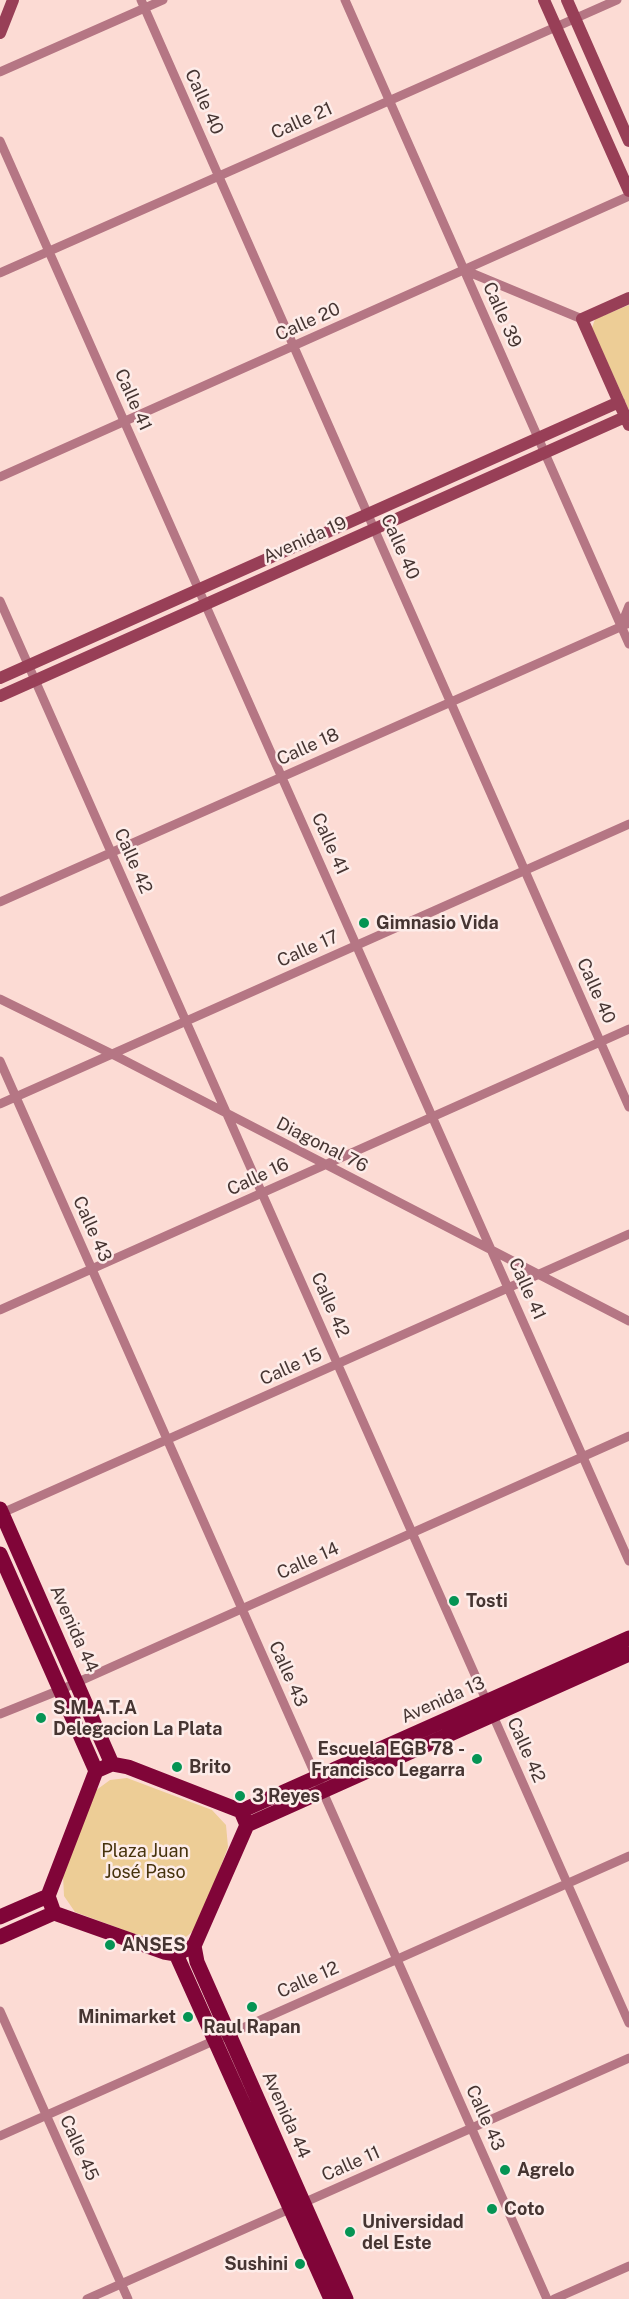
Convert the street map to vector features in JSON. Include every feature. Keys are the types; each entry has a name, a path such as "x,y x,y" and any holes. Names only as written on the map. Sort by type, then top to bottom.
{"main road":[{"path":"0,33 13,0"},
{"path":"544,0 629,191"},
{"path":"567,0 629,141"},
{"path":"627,421 582,319 629,298"},
{"name":"Avenida 19","path":"0,678 619,402"},
{"name":"Avenida 19","path":"0,696 545,453 627,421"},
{"name":"Avenida 44","path":"1,1513 112,1764"},
{"name":"Avenida 44","path":"0,1554 96,1771"},
{"name":"Avenida 13","path":"244,1818 490,1708 629,1638"},
{"name":"Avenida 13","path":"490,1708 629,1654"},
{"path":"0,1937 54,1913 164,1952 176,1954 194,1946 244,1818 128,1767 112,1764 96,1771 48,1896 54,1913"},
{"path":"0,1917 48,1896"},
{"name":"Avenida 44","path":"194,1946 197,1962 222,2036 297,2206 331,2299"},
{"name":"Avenida 44","path":"176,1954 222,2036"},
{"name":"Avenida 44","path":"297,2206 346,2299"}],"street":[{"path":"0,72 143,4 163,0"},
{"name":"Calle 39","path":"345,0 538,438 625,625 629,644"},
{"name":"Calle 21","path":"0,273 617,0"},
{"name":"Calle 40","path":"143,4 629,1107"},
{"name":"Calle 41","path":"0,141 629,1561"},
{"name":"Calle 20","path":"0,477 629,196"},
{"path":"464,270 582,319"},
{"name":"Calle 42","path":"0,601 629,2023"},
{"path":"625,625 629,606"},
{"name":"Calle 18","path":"0,902 625,625"},
{"name":"Calle 17","path":"0,1104 629,824"},
{"name":"Diagonal 76","path":"0,999 112,1054 629,1321"},
{"name":"Calle 16","path":"0,1310 629,1029"},
{"name":"Calle 43","path":"0,1061 548,2299"},
{"name":"Calle 15","path":"1,1513 629,1234"},
{"name":"Calle 14","path":"0,1714 76,1683 629,1436"},
{"name":"Calle 12","path":"0,2136 629,1856"},
{"name":"Calle 45","path":"0,2011 128,2299"},
{"name":"Calle 11","path":"87,2299 629,2058"},
{"path":"554,2299 629,2266"}],"green space":[{"path":"629,305 629,410 592,328 595,319"},
{"name":"Plaza Juan José Paso","path":"127,1778 212,1810 226,1825 228,1847 198,1927 181,1941 162,1944 75,1912 64,1896 63,1875 95,1791 110,1780"}],"place":[{"name":"Gimnasio Vida","path":"364,923"},
{"name":"Tosti","path":"454,1601"},
{"name":"S.M.A.T.A Delegacion La Plata","path":"41,1718"},
{"name":"Escuela EGB 78 - Francisco Legarra","path":"477,1759"},
{"name":"Brito","path":"177,1767"},
{"name":"3 Reyes","path":"240,1796"},
{"name":"ANSES","path":"110,1945"},
{"name":"Raul Rapan","path":"252,2007"},
{"name":"Minimarket","path":"188,2017"},
{"name":"Agrelo","path":"505,2170"},
{"name":"Coto","path":"492,2209"},
{"name":"Universidad del Este","path":"350,2232"},
{"name":"Sushini","path":"300,2264"}]}
